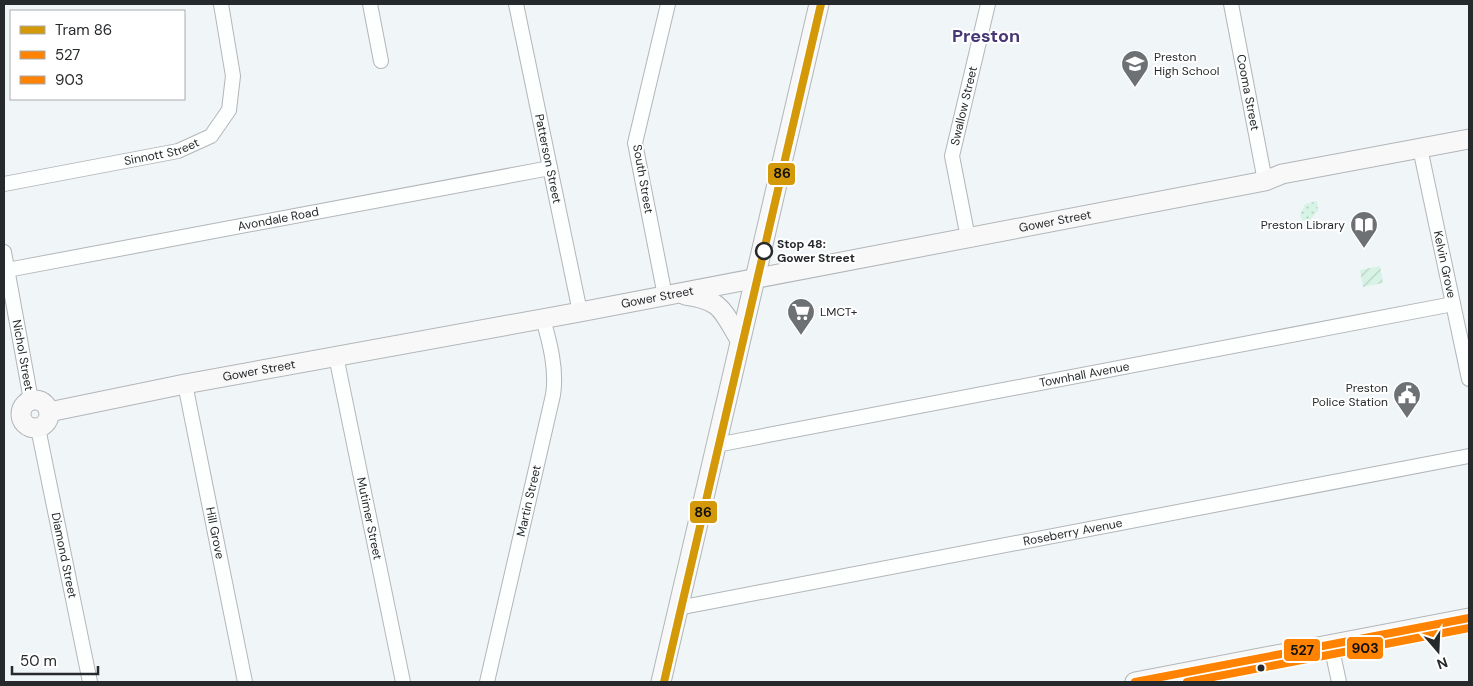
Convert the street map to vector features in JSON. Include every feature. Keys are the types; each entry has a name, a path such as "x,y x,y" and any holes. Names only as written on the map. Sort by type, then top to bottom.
{"street":[{"name":"Sinnott Street","path":"4,184 178,151 211,136 229,110 233,76 221,4"},
{"path":"370,4 381,61"},
{"name":"Patterson Street","path":"516,4 580,312"},
{"name":"South Street","path":"668,4 635,142 671,295"},
{"path":"661,682 818,4"},
{"name":"Swallow Street","path":"968,238 952,156 988,4"},
{"name":"Cooma Street","path":"1231,4 1265,181"},
{"name":"Gower Street","path":"49,412 185,384 671,295 1265,181 1285,182 1421,153 1469,139"},
{"name":"Gower Street","path":"1421,153 1469,148"},
{"name":"Kelvin Grove","path":"1421,153 1469,380"},
{"name":"Avondale Road","path":"7,270 550,168"},
{"name":"Nichol Street","path":"4,252 31,400"},
{"path":"671,295 699,297 716,304 726,315 740,340"},
{"name":"Townhall Avenue","path":"716,445 1453,304"},
{"name":"Martin Street","path":"487,682 555,383 554,368 543,319"},
{"name":"Mutimer Street","path":"336,356 403,682"},
{"name":"Hill Grove","path":"185,384 245,682"},
{"path":"36,399 43,402 49,412 47,421 38,428 31,428 22,421 12,417 26,402 31,400 36,399"},
{"name":"Diamond Street","path":"38,428 90,682"},
{"name":"Roseberry Avenue","path":"678,608 1469,456"},
{"path":"1136,682 1469,618"},
{"path":"1331,645 1339,682"}],"green space":[{"path":"1317,201 1318,211 1308,222 1302,220 1300,215 1305,204"},
{"path":"1380,266 1383,283 1363,287 1360,270"}],"tram line":[{"name":"86","path":"664,682 821,4"}],"transit line":[{"name":"527","path":"1135,682 1469,618"},
{"name":"903","path":"1187,682 1469,628"}],"place":[{"name":"Preston High School","path":"1135,88"},
{"name":"Preston Library","path":"1364,249"},
{"name":"Stop 48: Gower Street","path":"764,251"},
{"name":"LMCT+","path":"801,336"},
{"name":"Preston Police Station","path":"1407,419"}],"district":[{"name":"Preston","path":"986,36"}]}
